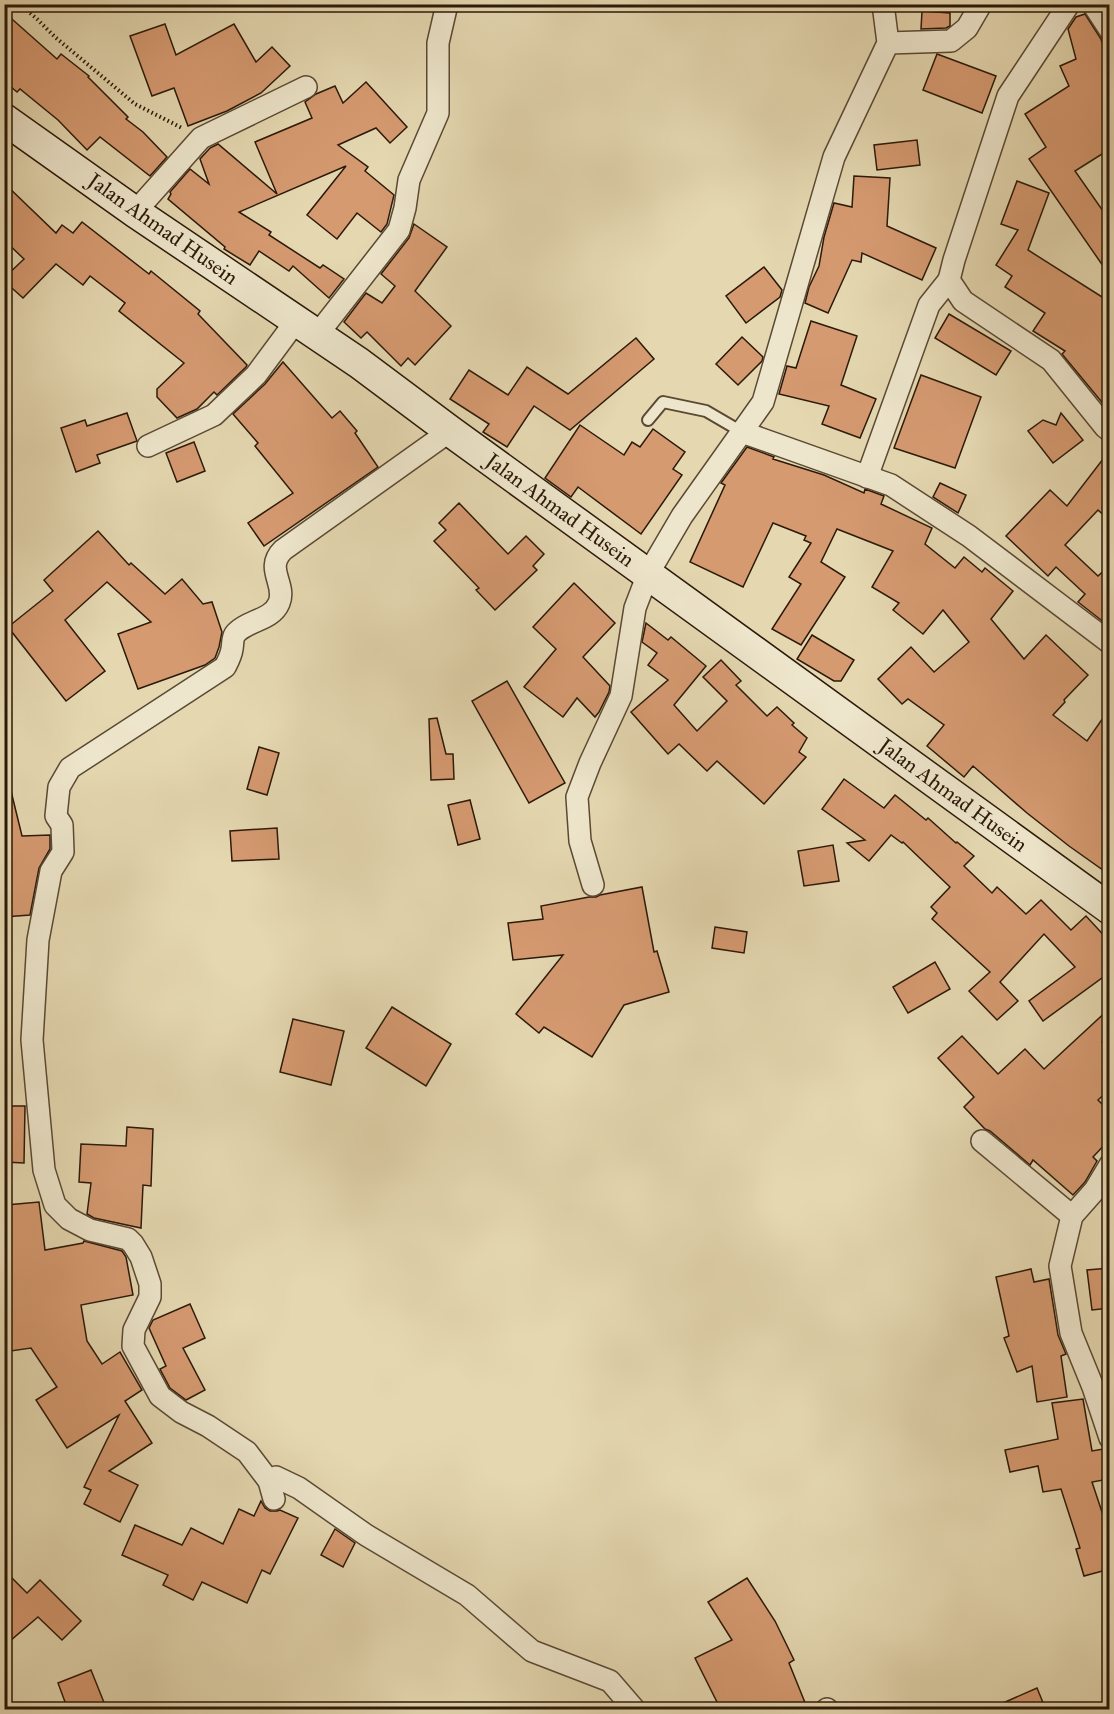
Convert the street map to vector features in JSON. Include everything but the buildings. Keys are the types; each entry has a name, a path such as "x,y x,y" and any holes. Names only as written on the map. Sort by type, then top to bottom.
{"main road":[{"name":"Jalan Ahmad Husein","path":"4,118 135,212 359,363 1110,909"}],"street":[{"path":"148,446 214,415 307,328 399,230 409,180 438,113 438,43 447,4"},
{"path":"593,885 580,841 577,797 621,696 635,608 648,574 682,516 764,402 834,157 888,43 883,4"},
{"path":"888,43 951,41 967,28 981,4"},
{"path":"867,477 929,305 949,280 1008,96 1069,4"},
{"path":"1093,4 1110,30"},
{"path":"135,212 201,138 306,87"},
{"path":"949,280 963,301 1051,360 1110,431"},
{"path":"450,431 283,550 274,566 280,601 272,612 235,634 230,657 225,667 70,768 59,787 56,816 62,825 63,852 51,871 38,940 32,1040 44,1170 56,1205 69,1219 90,1230 128,1239 141,1257 150,1284 150,1297 134,1330 133,1346 160,1396 181,1412 247,1452 271,1490 276,1477 299,1488 366,1535 467,1595 532,1652 594,1673 610,1681 635,1710"},
{"path":"742,432 891,485 969,536 1110,643"},
{"path":"982,1141 1072,1216"},
{"path":"1110,1165 1102,1195 1072,1216 1060,1266 1071,1333 1093,1387 1110,1438"}],"lane":[{"path":"648,420 663,402 706,411 742,432"}],"path":[{"path":"20,4 55,37 135,104 201,138"}]}
